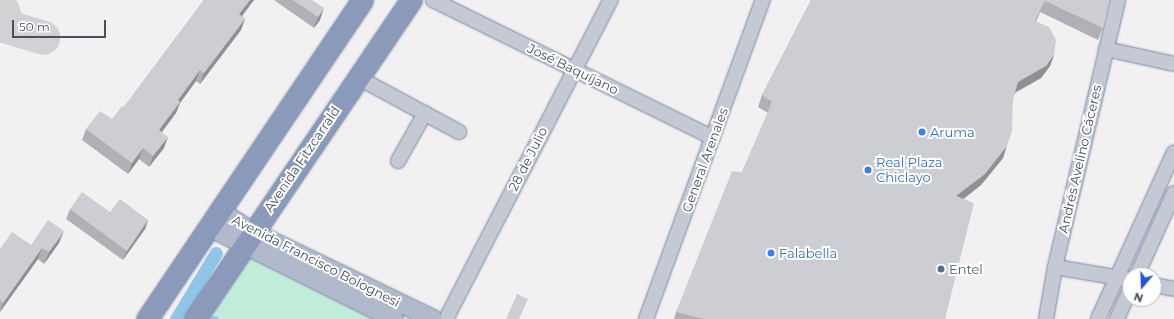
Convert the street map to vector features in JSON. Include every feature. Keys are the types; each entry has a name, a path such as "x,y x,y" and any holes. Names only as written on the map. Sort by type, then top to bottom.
{"highway":[{"path":"147,319 216,220 362,0"},
{"name":"Avenida Fitzcarrald","path":"195,319 357,77 411,0"}],"main road":[{"name":"Avenida Francisco Bolognesi","path":"216,220 394,319"},
{"name":"Avenida Francisco Bolognesi","path":"248,239 433,319"}],"street":[{"name":"José Baquíjano","path":"432,0 713,138"},
{"name":"28 de Julio","path":"446,319 611,0"},
{"name":"General Arenales","path":"646,319 763,0"},
{"name":"Andrés Avelino Cáceres","path":"1046,319 1055,266 1118,0"},
{"path":"1106,49 1174,64"},
{"path":"357,77 459,132"},
{"path":"398,161 424,113"},
{"path":"1127,267 1174,152"},
{"path":"1141,267 1174,193"},
{"path":"1055,266 1122,278"},
{"path":"1098,319 1122,280"},
{"path":"1162,287 1174,289"},
{"path":"1117,319 1122,307"}],"green space":[{"path":"252,254 383,319 207,319"}],"building":[{"path":"204,0 250,0 239,14 245,19 204,73 200,70 178,100 180,102 159,130 168,137 153,156 143,148 132,163 86,129 100,111 112,119 122,106 124,107"},
{"path":"293,0 312,0 324,8 318,17"},
{"name":"Real Plaza Chiclayo","path":"811,0 1109,0 1103,28 1045,1 1035,21 1049,27 1056,40 1054,55 1046,66 1018,82 1013,99 1012,131 1007,146 985,174 956,196 974,203 945,319 704,319 676,312 732,171 742,172 772,102 762,95"},
{"path":"82,192 110,212 120,199 148,220 127,251 70,209"},
{"path":"48,220 64,231 49,252 42,248 3,303 0,300 0,249 12,232 31,245"},
{"path":"517,294 528,299 519,319 506,319"}],"waterway":[{"path":"176,319 216,253"},
{"path":"184,309 189,310"},
{"path":"213,318 217,319"}],"taxiway":[{"path":"3,11 8,27 43,38"}],"place":[{"name":"Aruma","path":"922,132"},
{"name":"Real Plaza Chiclayo","path":"868,170"},
{"name":"Falabella","path":"771,253"},
{"name":"Entel","path":"941,269"}]}
